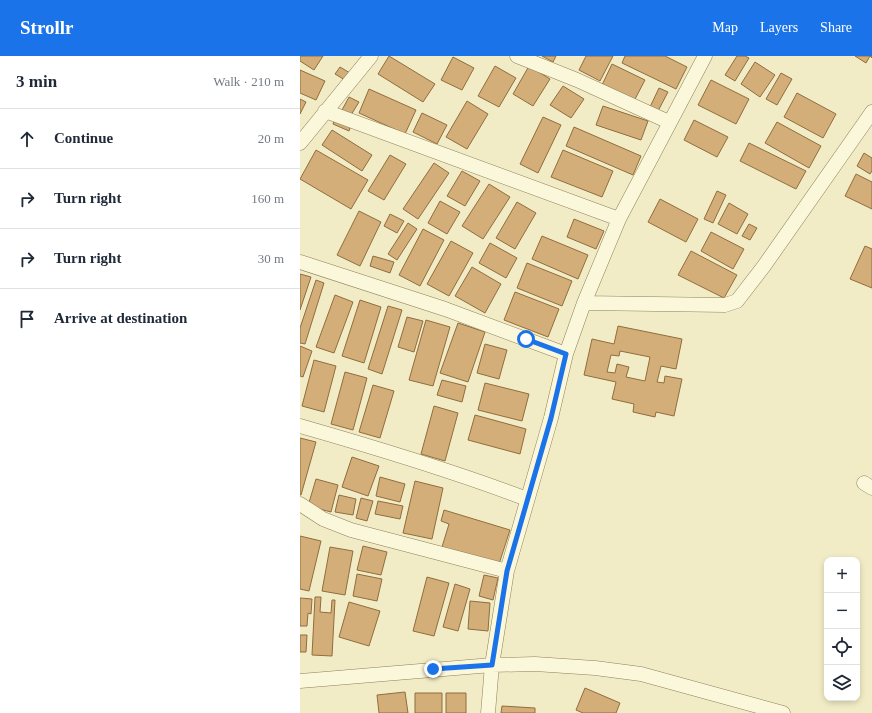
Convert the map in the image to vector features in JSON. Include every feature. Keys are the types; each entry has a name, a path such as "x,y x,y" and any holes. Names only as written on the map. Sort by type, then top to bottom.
{"street":[{"path":"300,144 325,111 371,56"},
{"path":"517,56 577,80 669,122"},
{"path":"488,713 492,665 507,571 551,418 566,354 584,303 619,220 704,56"},
{"path":"325,111 619,220"},
{"path":"584,303 725,305 737,300 764,266 872,112"},
{"path":"300,262 445,309 566,354"},
{"path":"300,426 376,448 480,482 527,500"},
{"path":"300,504 323,519 351,530 507,571"},
{"path":"300,681 492,665 535,664 595,668 641,674 783,713"}],"building":[{"path":"300,56 323,56 314,70 300,61"},
{"path":"389,56 435,84 423,102 378,74"},
{"path":"542,56 556,56 553,62"},
{"path":"586,56 613,56 600,81 579,70"},
{"path":"625,56 665,56 687,67 676,89 622,63"},
{"path":"737,56 745,56 749,58 735,81 725,75"},
{"path":"855,56 870,56 866,63"},
{"path":"453,57 474,68 462,90 441,80"},
{"path":"755,62 775,75 760,97 741,84"},
{"path":"612,64 645,80 634,101 602,85"},
{"path":"495,66 516,78 499,107 478,96"},
{"path":"529,66 550,79 533,106 513,94"},
{"path":"340,67 350,73 345,80 335,74"},
{"path":"300,70 325,81 316,100 300,93"},
{"path":"781,73 792,79 777,105 766,99"},
{"path":"711,80 749,99 736,124 698,105"},
{"path":"563,86 584,99 571,118 550,105"},
{"path":"659,88 668,92 658,111 650,107"},
{"path":"369,89 416,110 405,134 359,113"},
{"path":"797,93 836,114 823,138 784,117"},
{"path":"349,97 359,102 351,115 342,110"},
{"path":"300,99 306,102 300,114"},
{"path":"467,101 488,114 467,149 446,137"},
{"path":"603,106 648,121 641,140 596,125"},
{"path":"422,113 447,125 437,144 413,132"},
{"path":"336,116 352,122 349,131 333,124"},
{"path":"543,117 561,125 538,173 520,164"},
{"path":"694,120 728,137 717,157 684,140"},
{"path":"777,122 821,146 809,168 765,143"},
{"path":"574,127 641,156 633,175 566,146"},
{"path":"332,130 372,155 362,171 322,145"},
{"path":"749,143 806,171 796,189 740,161"},
{"path":"316,150 368,180 351,209 300,179"},
{"path":"563,150 613,171 602,197 551,177"},
{"path":"864,153 872,158 872,171 870,174 857,166"},
{"path":"390,155 406,164 384,200 368,191"},
{"path":"434,163 449,173 418,219 403,209"},
{"path":"462,171 480,181 465,206 447,196"},
{"path":"856,174 872,182 872,209 845,196"},
{"path":"489,184 510,197 483,239 462,226"},
{"path":"717,191 726,195 713,223 704,219"},
{"path":"660,199 698,219 686,242 648,222"},
{"path":"440,201 460,212 447,234 428,223"},
{"path":"517,202 536,213 515,249 496,238"},
{"path":"729,203 748,214 737,234 718,224"},
{"path":"359,211 381,222 360,266 337,255"},
{"path":"390,214 404,221 397,233 384,226"},
{"path":"574,219 604,231 596,249 567,237"},
{"path":"408,223 417,229 397,260 388,254"},
{"path":"749,224 757,228 750,240 742,236"},
{"path":"423,229 444,240 420,286 399,275"},
{"path":"711,232 744,249 733,269 701,251"},
{"path":"542,236 588,255 578,279 532,259"},
{"path":"451,241 473,253 449,296 427,284"},
{"path":"490,243 517,258 506,278 479,263"},
{"path":"865,246 872,249 872,288 850,279"},
{"path":"691,251 737,275 724,298 678,275"},
{"path":"373,256 394,262 390,273 370,266"},
{"path":"527,263 572,281 562,306 517,288"},
{"path":"472,267 501,284 485,313 455,296"},
{"path":"300,274 311,277 300,310"},
{"path":"316,280 324,283 305,344 300,343 300,328"},
{"path":"515,292 559,309 548,337 504,320"},
{"path":"335,295 353,302 334,353 316,347"},
{"path":"360,300 381,307 364,363 342,356"},
{"path":"388,306 402,310 382,374 368,369"},
{"path":"407,317 423,321 414,352 398,347"},
{"path":"426,320 450,327 433,386 409,380"},
{"path":"458,323 485,332 468,382 440,373"},
{"path":"618,326 682,339 676,369 661,366 657,382 664,383 665,376 682,379 674,416 656,412 655,417 633,412 634,404 612,399 616,382 584,375 592,339 614,344","holes":["620,351 650,357 645,381 626,377 629,367 617,364 615,373 607,372 611,355 619,356"]},
{"path":"485,344 507,350 499,379 477,373"},
{"path":"300,346 312,351 303,377 300,376"},
{"path":"314,360 336,366 324,412 302,406"},
{"path":"345,372 367,378 353,430 331,424"},
{"path":"442,380 466,386 462,402 437,395"},
{"path":"485,383 529,394 522,421 478,410"},
{"path":"373,385 394,391 380,438 359,432"},
{"path":"434,406 458,413 445,461 421,454"},
{"path":"475,415 526,429 520,454 468,440"},
{"path":"300,438 316,442 301,495 300,495"},
{"path":"352,457 379,466 368,496 342,487"},
{"path":"380,477 405,484 400,502 376,496"},
{"path":"316,479 338,485 331,512 308,506"},
{"path":"415,481 443,488 432,539 403,533"},
{"path":"339,495 356,499 353,515 335,512"},
{"path":"361,498 373,501 367,521 356,518"},
{"path":"378,501 403,506 400,519 375,514"},
{"path":"444,510 510,530 499,564 442,547 449,524 441,521"},
{"path":"300,536 321,541 309,591 300,589"},
{"path":"363,546 387,552 381,575 357,570"},
{"path":"330,547 353,551 345,595 322,591"},
{"path":"357,574 382,579 377,601 353,596"},
{"path":"484,575 498,578 493,600 479,596"},
{"path":"427,577 449,583 434,636 413,631"},
{"path":"455,584 470,589 458,631 443,627"},
{"path":"315,597 321,597 320,612 331,613 332,600 335,600 332,656 312,655"},
{"path":"300,598 312,599 311,614 308,613 307,626 300,626"},
{"path":"470,601 490,603 488,631 468,629"},
{"path":"349,602 380,611 369,646 339,637"},
{"path":"300,635 307,635 306,652 300,652"},
{"path":"585,688 620,703 616,713 583,713 576,710"},
{"path":"405,692 408,713 379,713 377,695"},
{"path":"415,693 442,693 442,713 415,713"},
{"path":"446,693 466,693 466,713 446,713"},
{"path":"502,706 535,708 535,713 501,713"}],"route":[{"path":"433,669 492,665 507,571 551,418 566,354 526,339"}]}
